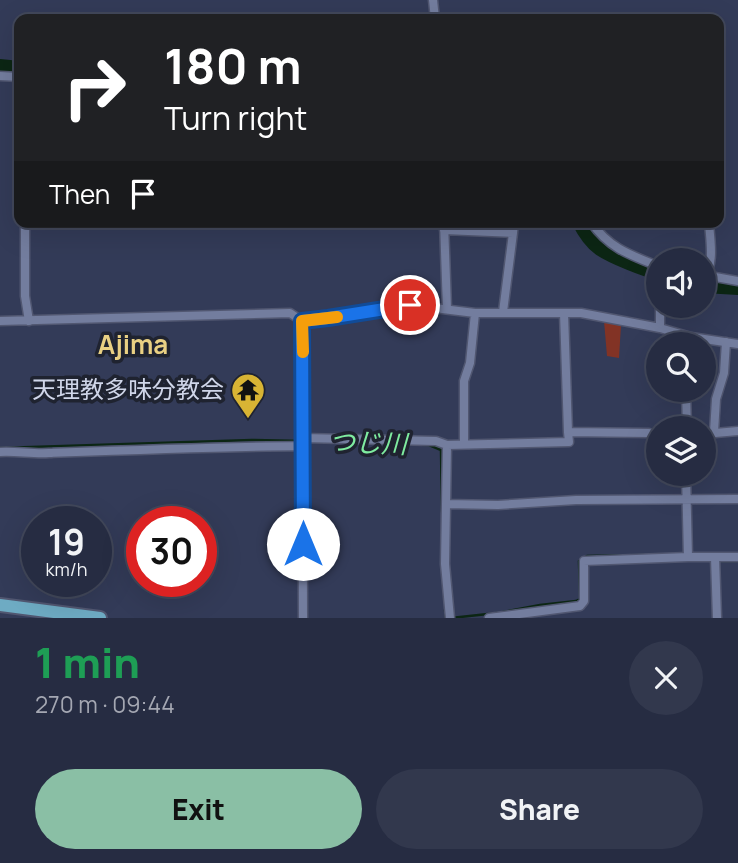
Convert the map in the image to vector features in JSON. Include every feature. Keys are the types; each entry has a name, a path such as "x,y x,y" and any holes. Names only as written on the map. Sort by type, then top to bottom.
{"main road":[{"path":"0,605 100,618"}],"street":[{"path":"25,228 24,296 29,321"},
{"path":"444,228 447,309"},
{"path":"464,228 513,233"},
{"path":"503,313 513,228"},
{"path":"596,228 624,253 646,261"},
{"path":"709,228 711,248"},
{"path":"716,278 738,281"},
{"path":"0,321 290,313 302,321 410,305 475,313 581,313 670,332"},
{"path":"464,443 464,381 470,363 475,313"},
{"path":"0,452 44,454 303,442 569,442 564,313"},
{"path":"660,318 660,328"},
{"path":"302,321 303,618"},
{"path":"716,342 738,344"},
{"path":"715,416 716,399 724,373 726,342"},
{"path":"716,432 738,431"},
{"path":"568,432 646,433"},
{"path":"447,444 445,564 450,618"},
{"path":"686,486 688,557"},
{"path":"446,504 738,499"},
{"path":"489,618 580,606 584,601 584,561 738,556"},
{"path":"715,557 717,618"}],"shaded area":[{"path":"604,321 621,325 619,358 607,356"}],"waterway":[{"path":"0,66 14,67"},
{"path":"583,228 600,249 646,269"},
{"path":"716,287 738,288"},
{"name":"つじ川","path":"0,448 252,440 301,441"},
{"name":"つじ川","path":"364,443 429,445 441,450 442,512"},
{"name":"つじ川","path":"503,612 580,599 579,561 587,556 644,555"},
{"name":"つじ川","path":"720,561 738,561"},
{"name":"つじ川","path":"445,610 446,618"},
{"name":"つじ川","path":"451,618 497,613"}],"slow traffic":[{"path":"303,352 302,321 337,317"}],"place":[{"name":"天理教多味分教会","path":"248,420"}],"district":[{"name":"Ajima","path":"133,345"}],"route":[{"path":"303,544 302,321 410,305"}]}
